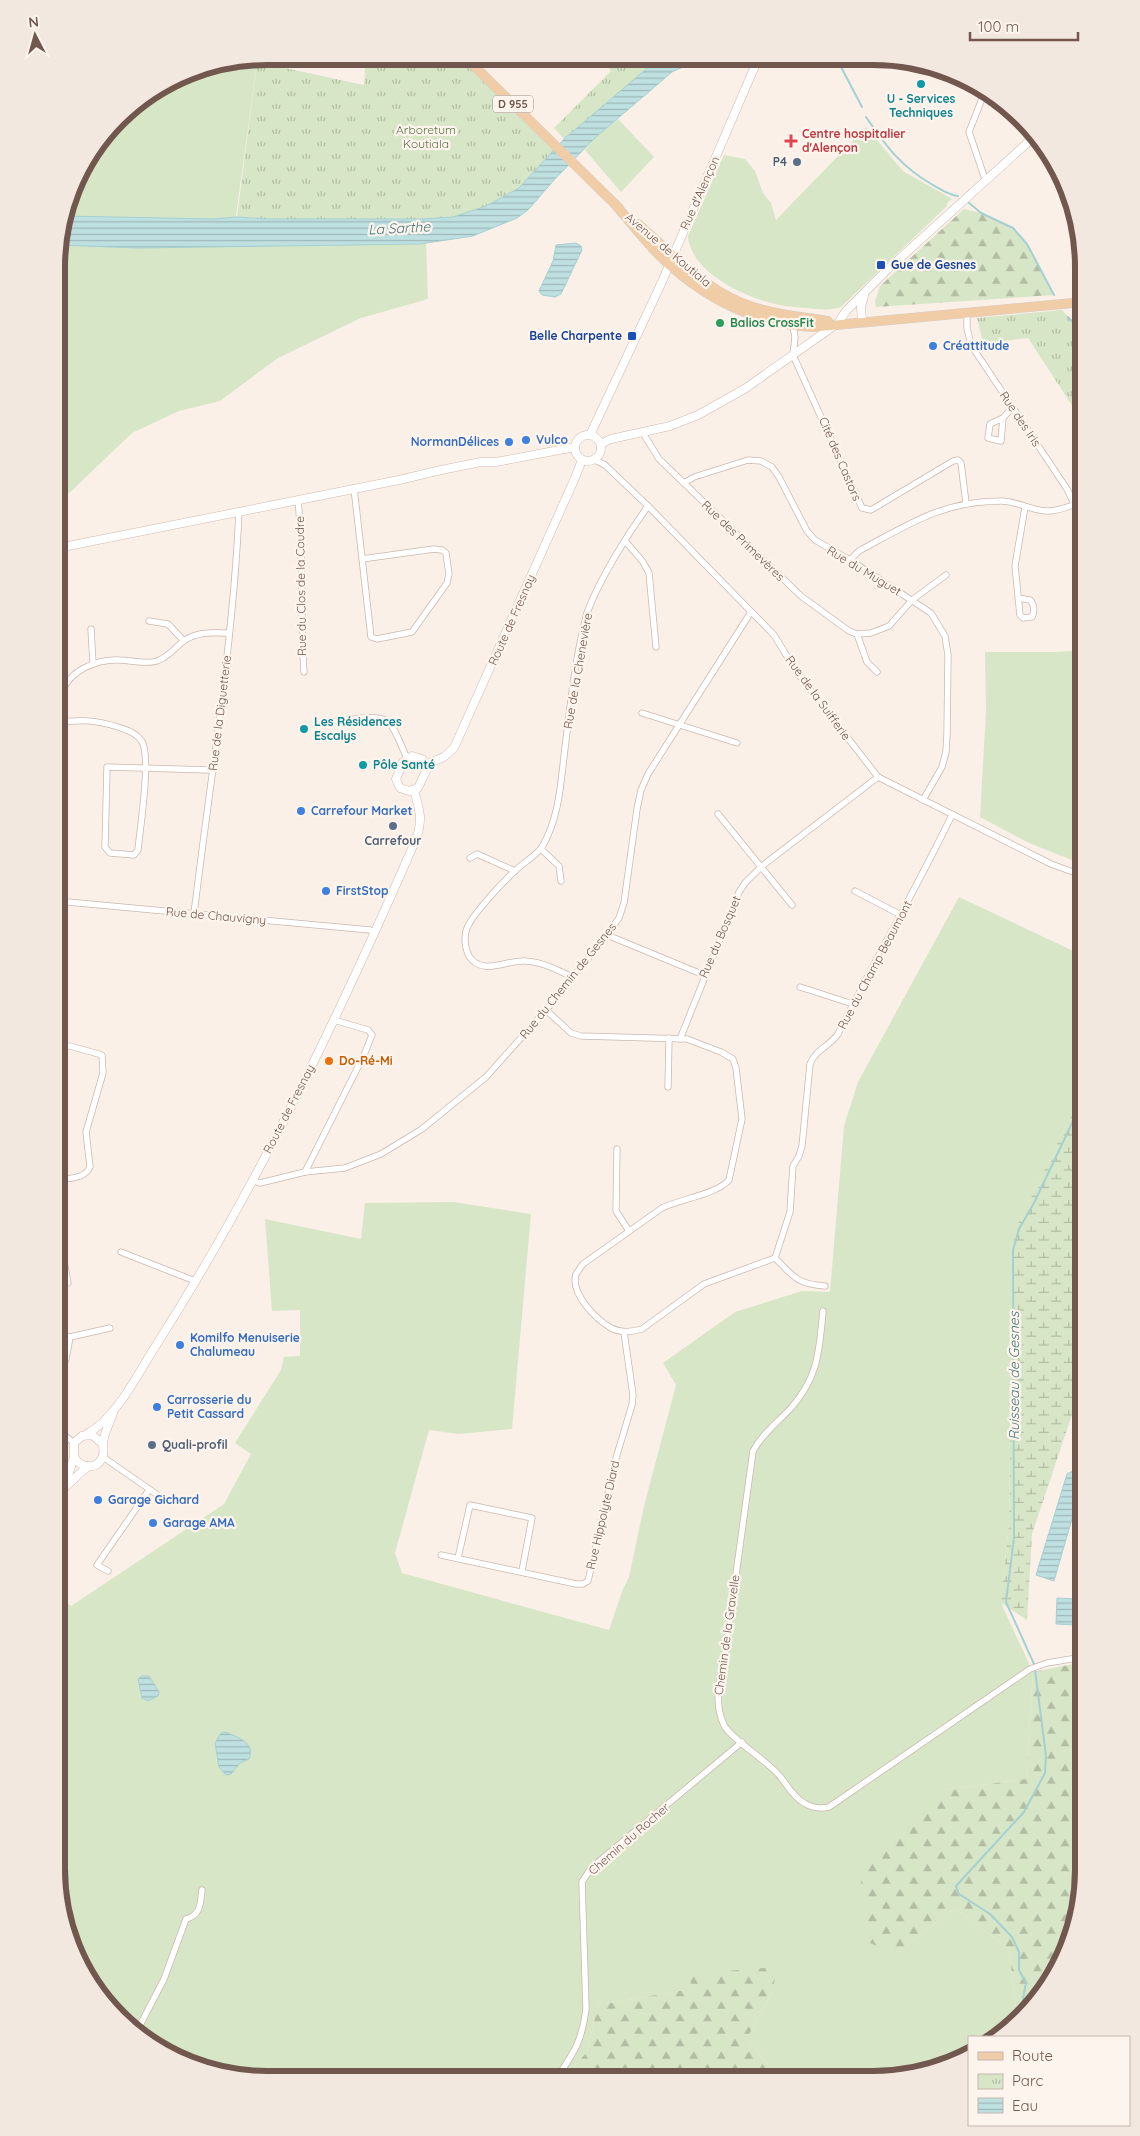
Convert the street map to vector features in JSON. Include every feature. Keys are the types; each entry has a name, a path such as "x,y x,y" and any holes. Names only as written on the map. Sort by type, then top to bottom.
{"main road":[{"name":"Avenue de Koutiala","path":"474,65 574,166 694,275 708,285 728,297 751,307 786,316 838,323"},
{"name":"Avenue de Koutiala","path":"615,204 669,264 689,282 718,301 749,314 793,326 814,327 838,323 1075,303"}],"street":[{"name":"Rue d'Alençon","path":"590,435 669,264 755,65"},
{"path":"982,97 969,132 985,179"},
{"path":"601,444 611,439 670,426 698,415 746,388 793,355 838,323 846,311 888,269 985,179 1030,141"},
{"path":"862,322 861,307 865,294"},
{"name":"Rue des Iris","path":"967,312 967,328 971,345 1075,502"},
{"path":"793,326 795,337 793,355"},
{"name":"Cité des Castors","path":"793,355 805,377 862,508 871,510 953,461 958,460 961,463 966,502"},
{"path":"1004,418 1012,408"},
{"name":"Rue des Primevères","path":"643,433 659,459 801,596 826,617 849,631 858,634"},
{"path":"590,435 597,438 601,444 601,453 595,460 588,462 582,460 576,452 575,447 579,439 590,435"},
{"path":"65,547 481,462 496,462 575,447"},
{"name":"Route de Fresnay","path":"425,765 444,757 454,748 582,460"},
{"name":"Rue de la Suifferie","path":"595,460 605,466 648,506 774,635 796,671 878,777 1051,864 1075,873"},
{"name":"Rue du Muguet","path":"684,483 694,477 748,460 761,461 772,467 779,477 808,531 815,540 850,560 931,613 945,636 948,655 946,752 942,767 923,800"},
{"path":"354,488 362,559 371,637 377,639 412,632 447,583 449,574 446,553 442,550 434,549 362,559"},
{"name":"Rue du Clos de la Coudre","path":"298,500 302,553 300,603 304,672"},
{"path":"850,560 859,551 929,513 966,502 1005,501 1026,507 1054,511 1075,504"},
{"name":"Rue de la Chenevière","path":"572,977 554,968 526,961 512,961 496,967 481,966 470,959 465,946 466,929 478,911 515,870 541,849 551,828 558,803 566,740 587,613 594,595 635,524 648,506"},
{"path":"1018,598 1015,566 1026,507"},
{"name":"Rue de la Diguetterie","path":"194,914 230,633 239,511"},
{"path":"626,542 643,562 649,573 656,648"},
{"name":"Rue du Muguet","path":"912,600 946,575"},
{"path":"877,672 867,662 858,634 871,633 889,626 912,600"},
{"name":"Rue du Chemin de Gesnes","path":"252,1180 260,1183 306,1172 345,1168 381,1154 422,1129 486,1078 546,1010 608,935 619,918 624,903 641,790 654,762 751,612"},
{"path":"149,621 168,624 184,641"},
{"path":"91,629 93,664"},
{"path":"65,687 80,671 93,664 118,660 157,661 170,654 184,641 203,632 230,633"},
{"path":"642,712 737,743"},
{"path":"336,721 379,718 387,721 394,730 407,758"},
{"path":"65,722 89,720 101,722 134,733 142,740 145,749 146,768 138,850 134,855 110,853 105,847 107,767 146,768 212,770"},
{"path":"417,757 422,759 425,765 426,771 418,788 409,791 400,788 396,779 403,762 407,758 417,757"},
{"name":"Rue du Bosquet","path":"680,1038 704,975 739,892 745,883 762,866 878,777"},
{"name":"Route de Fresnay","path":"87,1434 99,1427 114,1410 195,1281 300,1091 375,932 421,824 421,815 414,790"},
{"path":"718,814 792,905"},
{"name":"Rue du Champ Beaumont","path":"775,1258 790,1212 793,1166 800,1156 802,1146 810,1064 817,1052 832,1043 952,815"},
{"path":"541,849 559,866 561,881"},
{"path":"470,858 477,854 515,870"},
{"path":"855,891 901,915"},
{"name":"Rue de Chauvigny","path":"65,902 370,930 375,932"},
{"path":"608,935 704,975"},
{"path":"800,987 853,1004"},
{"path":"546,1010 571,1033 581,1036 680,1038 721,1052 733,1059 736,1068 742,1119 729,1180 724,1186 670,1204 583,1264 576,1274 577,1290 581,1300 598,1317 612,1328 624,1332 633,1332 642,1328 713,1280 775,1258 795,1278 808,1285 825,1286"},
{"path":"306,1172 372,1035 368,1030 334,1020"},
{"path":"668,1087 669,1038"},
{"path":"65,1048 70,1046 102,1055 103,1072 86,1132 90,1167 85,1175 65,1179"},
{"path":"617,1150 616,1212 629,1231"},
{"path":"121,1252 195,1281"},
{"path":"65,1271 68,1283"},
{"name":"Chemin de la Gravelle","path":"823,1311 818,1360 810,1384 761,1438 753,1452 725,1654 718,1686 718,1704 724,1727 778,1773 796,1797 818,1809 829,1807 1030,1669 1047,1663 1075,1658"},
{"path":"65,1336 70,1337 110,1328"},
{"name":"Rue Hippolyte Diard","path":"442,1555 576,1584 583,1584 588,1581 616,1458 632,1404 633,1395 624,1332"},
{"path":"65,1361 70,1337"},
{"name":"Route de Fresnay","path":"103,1444 114,1410"},
{"path":"65,1483 74,1456 74,1443 87,1434 97,1437 103,1444 103,1457 96,1465 80,1464 74,1456"},
{"path":"65,1436 74,1443"},
{"path":"103,1457 162,1498"},
{"path":"65,1487 88,1466"},
{"path":"108,1571 97,1565 149,1490"},
{"path":"458,1558 470,1505 532,1518 522,1571"},
{"name":"Chemin du Rocher","path":"562,2071 576,2051 583,2030 586,2009 582,1882 591,1868 742,1742"},
{"path":"140,2026 164,1979 186,1919 194,1917 199,1912 202,1890"}],"green space":[{"path":"257,65 232,245 426,243 428,299 361,318 278,358 220,401 179,411 132,433 65,497 65,254 72,215 80,190 92,166 115,134 134,115 155,99 190,80 228,69"},
{"name":"Arboretum Koutiala","path":"257,65 271,65 364,85 365,65 471,65 556,148 519,188 486,206 453,217 421,219 267,219 237,217"},
{"path":"606,65 651,65 564,139 554,128 611,71"},
{"path":"618,119 654,157 621,192 585,150 596,137"},
{"path":"866,127 903,171 952,199 947,203 947,206 841,307 820,309 767,302 752,297 723,282 699,262 691,249 688,236 724,155 745,159 755,171 763,193 771,203 776,220"},
{"path":"964,209 999,220 1014,230 1027,244 1054,295 876,307 875,302 880,286"},
{"path":"1062,310 1075,324 1075,410 1028,338 995,342 984,346 977,318"},
{"path":"1075,651 1075,861 1027,842 980,817 986,712 985,652"},
{"path":"959,897 1075,952 1075,1108 1013,1235 1009,1523 1001,1603 1033,1672 1026,1779 944,1790 897,1953 955,1908 1009,1949 1017,2011 986,2036 968,2036 968,2047 950,2056 925,2064 886,2071 774,2071 747,2038 772,1993 690,1975 692,1989 598,2005 587,2052 570,2071 254,2071 215,2064 190,2056 166,2044 144,2029 115,2002 92,1970 80,1946 69,1908 65,1882 65,1602 71,1606 224,1504 251,1454 235,1443 281,1370 284,1357 300,1356 300,1310 272,1311 265,1219 361,1239 365,1203 453,1202 531,1214 512,1429 458,1434 429,1430 395,1553 402,1573 609,1630 629,1577 644,1506 676,1385 663,1363 735,1312 802,1291 830,1292 844,1126 858,1082"},
{"path":"1075,1108 1075,1406 1032,1534 1027,1620 1001,1603 1009,1523 1013,1234"},
{"path":"1075,1664 1075,1882 1068,1921 1060,1946 1041,1981 1017,2011 1009,1949 955,1908 897,1953 867,1942 861,1881 892,1831 944,1790 1026,1779 1033,1672"},
{"path":"777,1967 772,1993 747,2038 774,2071 570,2071 587,2052 598,2005 691,1989 690,1974"}],"water":[{"name":"La Sarthe","path":"651,65 685,65 672,72 596,137 528,210 517,218 473,236 420,244 138,248 66,245 72,216 213,219 237,217 267,219 421,219 453,217 486,206 519,188 564,139"},
{"path":"576,243 581,246 582,250 561,294 555,297 542,295 539,291 553,261 556,245"},
{"path":"1075,368 1075,387 1073,382"},
{"path":"1075,1470 1075,1509 1054,1581 1036,1575 1067,1474"},
{"path":"1057,1598 1075,1599 1075,1625 1056,1624"},
{"path":"141,1676 149,1676 159,1692 158,1696 148,1701 142,1698 138,1679"},
{"path":"225,1732 245,1741 251,1753 249,1759 240,1763 231,1774 226,1775 219,1767 215,1743 221,1733"}],"waterway":[{"name":"Ruisseau de Gesnes","path":"840,65 862,107"},
{"name":"Ruisseau de Gesnes","path":"866,117 888,147 912,171 942,190 958,196"},
{"name":"Ruisseau de Gesnes","path":"968,202 981,213 1013,228 1027,244 1054,295"},
{"name":"Ruisseau de Gesnes","path":"1068,317 1075,324"},
{"name":"Ruisseau de Gesnes","path":"1034,1664 1006,1602 1014,1538 1013,1250 1019,1229 1034,1203 1075,1117"},
{"name":"Ruisseau de Gesnes","path":"1024,2003 1026,1983 1019,1970 1019,1952 1012,1937 990,1914 959,1894 956,1886 1024,1812 1045,1773 1046,1756 1035,1670"}],"place":[{"name":"U - Services Techniques","path":"921,84"},
{"name":"Centre hospitalier d'Alençon","path":"791,141"},
{"name":"P4","path":"797,162"},
{"name":"Gue de Gesnes","path":"881,265"},
{"name":"Balios CrossFit","path":"720,323"},
{"name":"Belle Charpente","path":"632,336"},
{"name":"Créattitude","path":"933,346"},
{"name":"Vulco","path":"526,440"},
{"name":"NormanDélices","path":"509,442"},
{"name":"Les Résidences Escalys","path":"304,729"},
{"name":"Pôle Santé","path":"363,765"},
{"name":"Carrefour Market","path":"301,811"},
{"name":"Carrefour","path":"393,826"},
{"name":"FirstStop","path":"326,891"},
{"name":"Do-Ré-Mi","path":"329,1061"},
{"name":"Komilfo Menuiserie Chalumeau","path":"180,1345"},
{"name":"Carrosserie du Petit Cassard","path":"157,1407"},
{"name":"Quali-profil","path":"152,1445"},
{"name":"Garage Gichard","path":"98,1500"},
{"name":"Garage AMA","path":"153,1523"}]}
